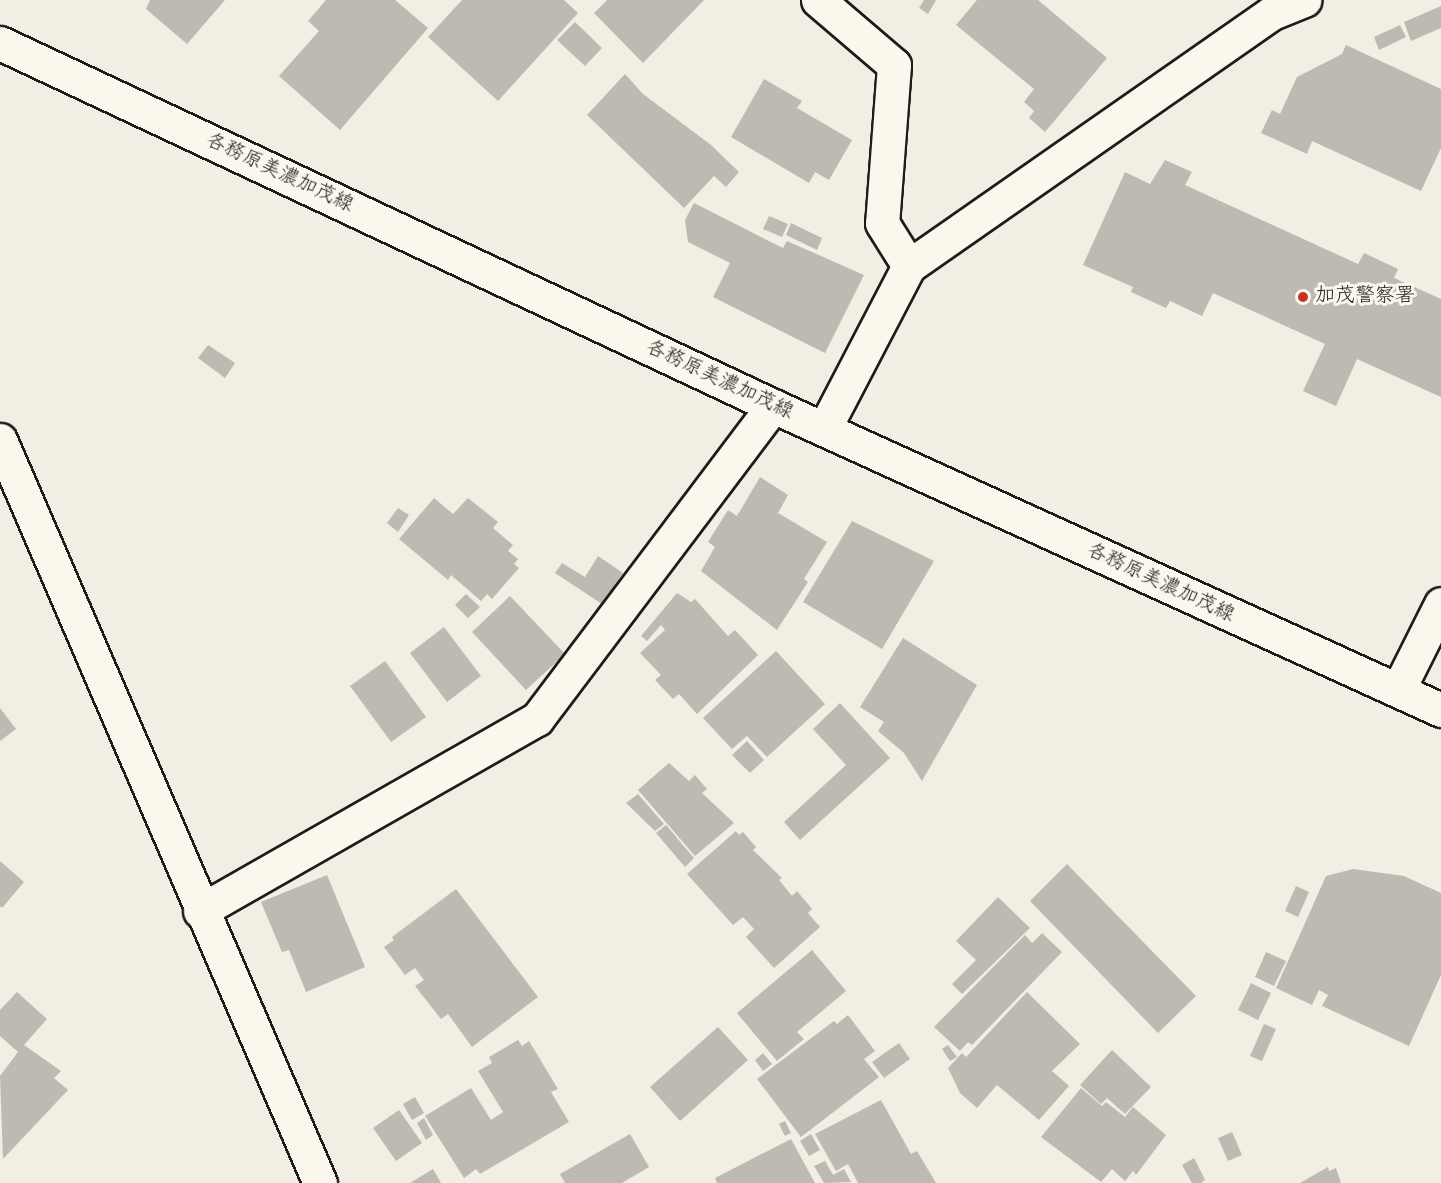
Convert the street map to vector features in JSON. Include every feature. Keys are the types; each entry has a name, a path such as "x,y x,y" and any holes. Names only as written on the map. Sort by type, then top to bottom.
{"street":[{"path":"818,0 894,65 882,223 909,266"},
{"path":"824,429 909,266 1272,13 1304,0"},
{"name":"各務原美濃加茂線","path":"0,43 773,406 1441,711"},
{"path":"200,911 537,719 773,406"},
{"path":"0,440 200,911 320,1183"},
{"path":"1398,690 1441,604"}],"building":[{"path":"150,0 225,0 187,44 146,9"},
{"path":"326,0 395,0 428,28 340,130 279,76 319,31 308,21"},
{"path":"462,0 564,0 578,13 498,101 428,37"},
{"path":"607,0 704,0 643,63 594,13"},
{"path":"924,0 936,0 928,14 919,8"},
{"path":"977,0 1038,0 1107,58 1045,132 1029,118 1034,111 1024,102 1034,89 956,25"},
{"path":"1441,6 1441,28 1411,41 1404,22"},
{"path":"575,22 602,48 585,66 557,40"},
{"path":"1400,25 1406,37 1379,50 1374,37"},
{"path":"1346,45 1441,89 1441,148 1421,191 1312,141 1307,154 1261,133 1272,110 1280,114 1297,77 1342,54"},
{"path":"625,74 643,94 711,145 739,172 726,187 714,176 684,208 587,115"},
{"path":"764,79 802,101 797,108 852,140 829,180 815,172 809,183 731,137"},
{"path":"1165,160 1192,172 1185,185 1358,264 1364,253 1398,269 1394,278 1441,299 1441,397 1357,359 1336,406 1303,391 1325,344 1213,293 1202,316 1170,301 1166,308 1131,292 1133,287 1083,265 1125,172 1150,184"},
{"path":"694,203 783,248 787,241 864,275 825,353 713,297 730,263 688,242 685,220"},
{"path":"769,216 788,224 782,237 763,229"},
{"path":"791,223 822,238 817,250 786,235"},
{"path":"208,345 235,363 225,378 198,358"},
{"path":"760,477 788,495 778,513 827,542 804,579 808,582 777,630 701,571 715,547 708,542 728,510 737,516"},
{"path":"434,498 453,514 468,498 498,522 493,528 513,545 508,551 518,559 514,564 519,568 492,599 487,594 481,601 451,575 448,580 399,539"},
{"path":"398,508 409,515 398,532 387,523"},
{"path":"852,521 934,561 882,649 803,602"},
{"path":"598,556 623,573 602,604 555,573 562,563 585,577"},
{"path":"677,593 691,602 695,599 728,636 735,630 758,655 697,714 679,694 673,699 655,680 661,675 640,653 665,630 661,625 647,641 641,636"},
{"path":"466,594 480,607 468,618 455,605"},
{"path":"510,596 565,654 526,690 472,632"},
{"path":"444,627 481,676 447,702 410,653"},
{"path":"903,638 977,685 922,781 904,753 878,731 884,722 860,707"},
{"path":"776,651 825,704 767,757 747,736 732,749 703,718"},
{"path":"385,661 426,717 391,742 350,686"},
{"path":"840,703 890,758 800,840 784,822 846,765 813,729"},
{"path":"0,708 16,729 0,741"},
{"path":"747,741 764,760 750,773 732,755"},
{"path":"669,763 689,781 695,775 707,789 702,793 734,823 695,856 638,790"},
{"path":"638,794 664,824 655,831 626,803"},
{"path":"666,825 694,858 685,867 656,833"},
{"path":"736,831 739,835 743,832 756,847 753,850 782,878 779,880 792,896 797,891 812,909 808,913 820,927 774,968 746,937 754,929 743,917 733,925 687,874"},
{"path":"0,861 24,882 2,908 0,906"},
{"path":"1067,864 1196,996 1158,1033 1030,901"},
{"path":"1353,869 1404,876 1441,893 1441,975 1409,1046 1322,1006 1328,995 1319,990 1312,1005 1276,988 1326,876"},
{"path":"327,875 365,967 306,992 289,950 282,952 261,902"},
{"path":"1296,886 1309,892 1298,917 1285,911"},
{"path":"456,889 538,997 472,1047 448,1014 441,1019 415,986 424,980 415,968 405,975 384,947 394,940 392,937"},
{"path":"998,897 1030,928 962,994 952,984 976,960 956,941"},
{"path":"1042,933 1062,952 972,1045 968,1042 960,1051 934,1027 1025,935 1032,943"},
{"path":"812,950 846,991 797,1032 804,1039 777,1061 737,1013"},
{"path":"1266,952 1286,961 1274,986 1255,977"},
{"path":"1251,983 1271,993 1258,1020 1238,1010"},
{"path":"17,992 47,1019 24,1045 61,1071 54,1078 68,1090 3,1159 0,1076 18,1052 0,1036 0,1010"},
{"path":"1027,992 1080,1044 1052,1071 1069,1086 1039,1120 997,1085 977,1108 960,1093 948,1068 962,1053 966,1057"},
{"path":"848,1015 875,1051 864,1059 879,1077 801,1137 757,1079 834,1021 837,1024"},
{"path":"1264,1024 1276,1029 1262,1061 1250,1056"},
{"path":"718,1027 748,1060 680,1121 650,1087"},
{"path":"518,1040 522,1046 529,1041 558,1089 551,1092 569,1122 480,1174 476,1169 464,1178 425,1116 471,1088 491,1120 503,1112 478,1071 492,1063 489,1057"},
{"path":"899,1043 910,1059 884,1078 872,1062"},
{"path":"948,1045 957,1057 950,1061 942,1049"},
{"path":"1112,1050 1151,1087 1125,1114 1107,1098 1101,1104 1080,1085"},
{"path":"763,1053 772,1064 763,1071 755,1060"},
{"path":"1081,1088 1102,1106 1106,1102 1125,1117 1133,1107 1166,1135 1136,1175 1133,1171 1125,1181 1112,1169 1101,1182 1041,1137"},
{"path":"415,1097 424,1113 412,1120 403,1104"},
{"path":"881,1100 911,1154 917,1151 936,1183 858,1183 848,1164 836,1171 815,1134"},
{"path":"399,1110 422,1143 396,1161 373,1128"},
{"path":"424,1118 433,1135 426,1140 417,1123"},
{"path":"785,1121 791,1133 785,1136 779,1124"},
{"path":"1232,1132 1242,1155 1228,1161 1218,1138"},
{"path":"630,1134 649,1167 622,1183 565,1183 560,1174"},
{"path":"811,1134 820,1150 809,1156 800,1141"},
{"path":"791,1139 815,1183 717,1183 715,1178"},
{"path":"1194,1158 1205,1180 1201,1183 1192,1183 1182,1165"},
{"path":"825,1161 833,1175 844,1169 851,1182 824,1183 814,1166"},
{"path":"1328,1167 1329,1171 1336,1168 1341,1183 1300,1183"},
{"path":"433,1169 441,1183 410,1183"}],"place":[{"name":"加茂警察署","path":"1303,297"}]}
